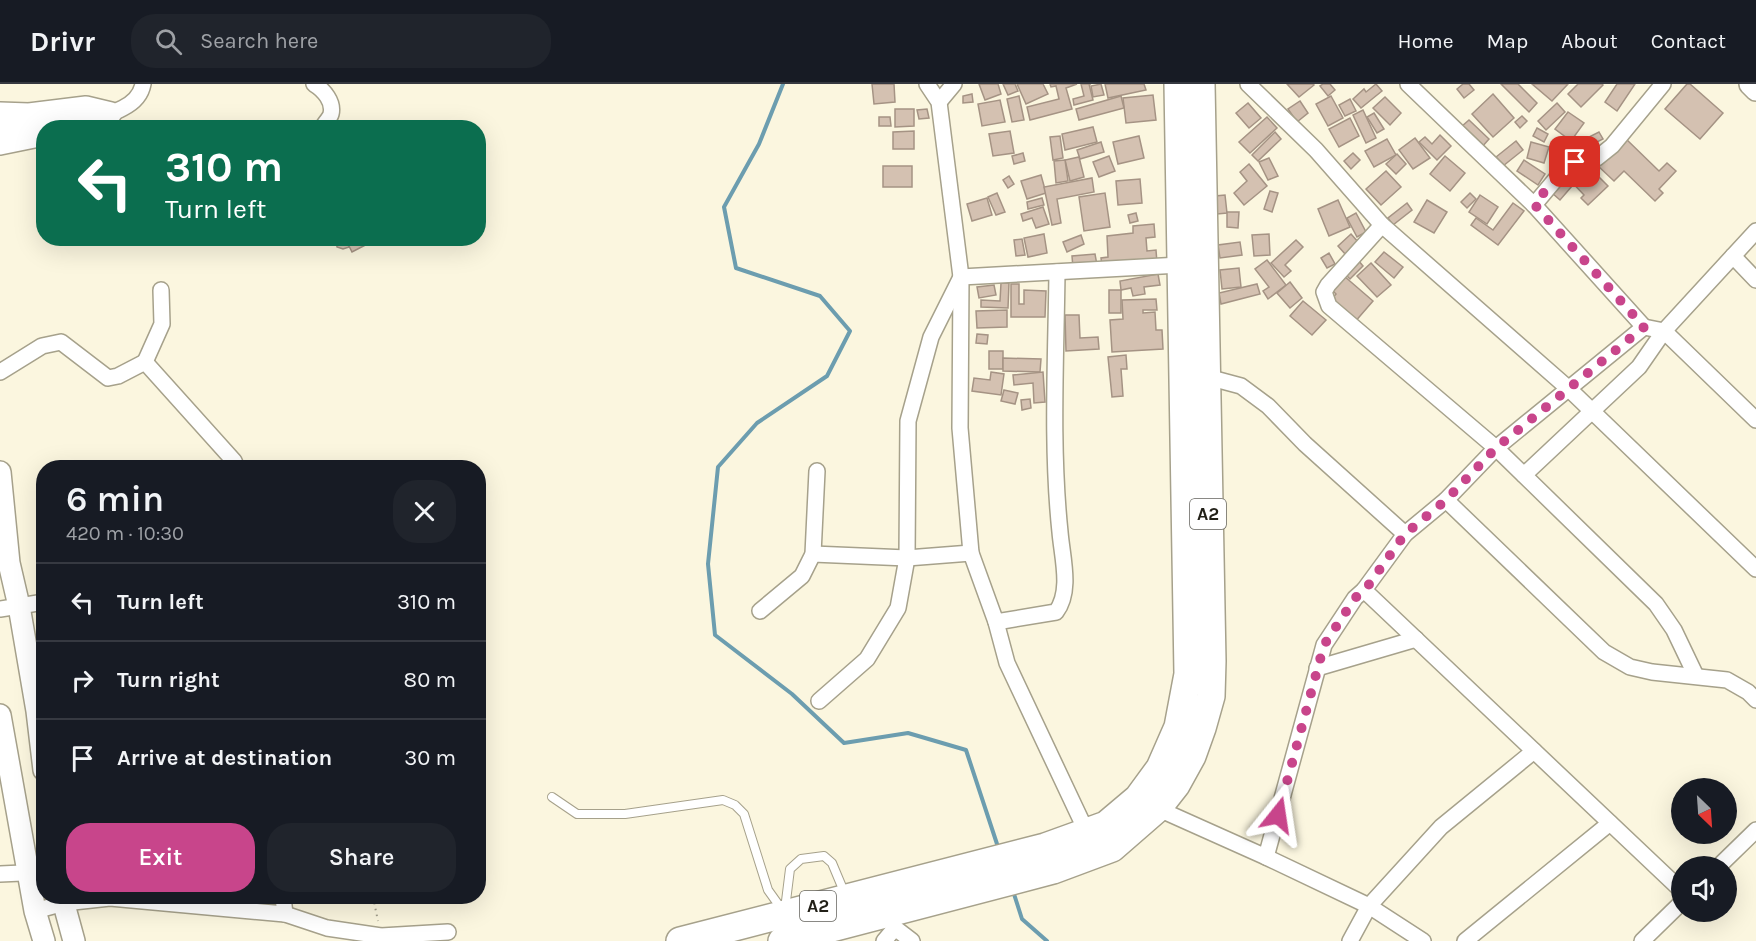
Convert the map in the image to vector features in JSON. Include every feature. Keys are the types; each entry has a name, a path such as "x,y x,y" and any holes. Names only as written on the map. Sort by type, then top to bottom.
{"highway":[{"name":"A2","path":"1178,84 1180,266 1194,375"},
{"name":"A2","path":"782,941 890,910 958,883 1092,844 1106,825 1148,803 1178,727 1188,674 1201,84"},
{"name":"A2","path":"680,941 847,899 890,910"}],"street":[{"path":"105,120 136,99 143,84"},
{"path":"314,84 330,100 331,114 327,120"},
{"path":"927,84 939,102 961,278 960,428 971,553 996,622 1007,663 1092,844"},
{"path":"939,102 954,84"},
{"path":"1248,84 1316,150 1382,225 1569,389 1756,569"},
{"path":"1408,84 1534,204 1644,327 1664,331 1756,420"},
{"path":"1534,204 1565,168 1575,162 1597,158 1612,146 1662,84"},
{"path":"1750,84 1756,90"},
{"path":"0,113 29,114 86,107 102,120"},
{"path":"0,127 36,125"},
{"path":"0,144 36,137"},
{"path":"1382,225 1328,285 1324,292 1329,306 1496,448 1656,604 1674,630 1696,676"},
{"path":"1524,476 1639,367 1664,331 1756,231"},
{"path":"1733,256 1756,280"},
{"path":"961,278 1180,266"},
{"path":"996,622 1056,612 1063,603 1065,585 1054,480 1057,272"},
{"path":"819,701 867,659 898,608 907,558 908,421 931,337 961,278"},
{"path":"0,372 42,346 61,342 108,378 118,376 145,362 162,324 161,290"},
{"path":"1266,857 1324,645 1355,598 1365,590 1405,534 1446,500 1496,448 1644,327"},
{"path":"145,362 233,460"},
{"path":"1194,375 1241,386 1268,406 1305,444 1405,534"},
{"path":"760,611 802,576 813,554 816,471"},
{"path":"0,472 9,564 10,607 36,696"},
{"path":"1446,500 1604,652 1630,667 1652,672 1727,680 1748,692 1756,700"},
{"path":"813,554 907,558 971,553"},
{"path":"1365,590 1671,881"},
{"path":"10,607 36,603"},
{"path":"1317,668 1416,639"},
{"path":"0,715 36,873 35,911 44,941"},
{"path":"1350,941 1369,906 1441,827 1534,751"},
{"path":"1148,803 1369,906 1423,941"},
{"path":"1465,941 1610,823"},
{"path":"1729,856 1756,830"},
{"path":"0,874 36,873"},
{"path":"35,911 53,904"},
{"path":"64,904 74,941"},
{"path":"176,904 285,914 326,934 381,936 448,932"},
{"path":"284,904 285,914"},
{"path":"884,941 890,910"},
{"path":"890,910 912,941"},
{"path":"1642,941 1671,913"}],"lane":[{"path":"552,797 577,814 625,814 723,800 735,805 744,814 768,890 785,914"},
{"path":"785,914 790,868 801,859 824,856 832,863 847,899"}],"path":[{"path":"374,904 381,936"}],"building":[{"path":"872,84 894,84 895,102 874,104"},
{"path":"979,84 998,84 1001,94 985,100"},
{"path":"1003,84 1015,84 1018,91 1008,95"},
{"path":"1017,84 1043,84 1048,94 1026,104"},
{"path":"1050,84 1077,84 1066,88 1072,109 1030,120 1027,107 1059,99 1056,86 1051,87"},
{"path":"1081,84 1089,84 1093,100 1074,105 1073,99 1084,96"},
{"path":"1101,84 1104,95 1093,97 1091,86"},
{"path":"1105,84 1144,84 1146,90 1108,98"},
{"path":"1287,84 1313,84 1314,85 1299,97"},
{"path":"1330,84 1335,90 1328,96 1320,86"},
{"path":"1376,84 1382,91 1361,108 1353,99 1364,89 1366,92"},
{"path":"1463,84 1469,84 1474,90 1464,98 1457,89"},
{"path":"1501,84 1518,84 1537,103 1529,112"},
{"path":"1532,84 1568,84 1552,101"},
{"path":"1578,84 1603,85 1581,107 1568,94"},
{"path":"1617,84 1635,84 1617,111 1605,102"},
{"path":"1687,84 1690,84 1723,113 1700,139 1665,109"},
{"path":"972,94 973,102 963,103 963,96"},
{"path":"1493,94 1514,118 1493,137 1472,114"},
{"path":"1153,95 1156,120 1126,123 1123,98"},
{"path":"1019,96 1024,120 1012,122 1007,99"},
{"path":"1121,96 1124,108 1079,120 1076,109"},
{"path":"1331,96 1343,118 1328,126 1316,104"},
{"path":"1385,97 1401,113 1390,125 1373,108"},
{"path":"1350,99 1356,111 1345,116 1339,105"},
{"path":"1000,100 1005,122 982,126 978,104"},
{"path":"1300,101 1308,113 1297,122 1288,109"},
{"path":"1248,103 1261,118 1249,128 1236,113"},
{"path":"1557,103 1565,112 1546,130 1538,121"},
{"path":"895,109 914,109 914,126 895,127"},
{"path":"927,109 929,118 919,119 917,110"},
{"path":"1363,110 1376,138 1366,143 1353,115"},
{"path":"1568,112 1584,123 1571,141 1555,129"},
{"path":"1374,113 1384,129 1377,133 1367,117"},
{"path":"1522,116 1527,121 1520,128 1515,122"},
{"path":"879,117 890,117 891,126 879,126"},
{"path":"1267,117 1277,128 1250,153 1239,142"},
{"path":"1350,118 1359,136 1339,147 1329,129"},
{"path":"1469,120 1489,139 1482,147 1461,127"},
{"path":"1093,127 1097,142 1065,150 1062,134"},
{"path":"1537,128 1548,134 1544,142 1533,136"},
{"path":"914,131 914,149 893,149 893,132"},
{"path":"1010,131 1014,153 993,156 989,134"},
{"path":"1275,132 1281,139 1258,161 1252,155"},
{"path":"1599,132 1603,139 1591,145 1587,138"},
{"path":"1440,135 1451,146 1437,160 1419,142 1425,137 1432,144"},
{"path":"1060,136 1063,158 1053,160 1050,137"},
{"path":"1139,136 1144,158 1118,164 1113,142"},
{"path":"1624,137 1659,171 1667,163 1676,171 1659,189 1663,193 1655,201 1624,171 1614,181 1597,165"},
{"path":"1415,138 1430,158 1413,169 1399,150"},
{"path":"1387,139 1396,155 1374,167 1365,151"},
{"path":"1516,141 1523,150 1503,166 1496,157"},
{"path":"1101,142 1104,152 1080,159 1077,150"},
{"path":"1531,142 1549,147 1544,163 1527,158"},
{"path":"1023,153 1025,161 1014,164 1012,156"},
{"path":"1353,153 1360,160 1351,169 1344,161"},
{"path":"1397,154 1406,164 1396,174 1386,164"},
{"path":"1109,156 1115,171 1099,177 1093,162"},
{"path":"1445,156 1465,173 1450,191 1430,174"},
{"path":"1079,157 1084,177 1070,181 1065,160"},
{"path":"1269,158 1278,176 1268,180 1259,162"},
{"path":"1065,160 1068,181 1056,183 1054,161"},
{"path":"1524,160 1545,174 1538,185 1517,171"},
{"path":"1249,164 1267,186 1244,205 1234,193 1247,181 1240,172"},
{"path":"883,166 912,166 912,187 883,187"},
{"path":"1576,169 1585,178 1593,171 1608,186 1588,205 1581,198 1584,195 1567,177"},
{"path":"1386,171 1401,187 1381,205 1366,189"},
{"path":"1041,175 1046,193 1027,199 1021,181"},
{"path":"1009,176 1014,184 1008,188 1003,180"},
{"path":"1092,178 1094,192 1057,199 1061,223 1052,225 1044,187"},
{"path":"1140,179 1142,203 1118,205 1116,181"},
{"path":"1563,179 1572,186 1560,200 1552,193"},
{"path":"1270,191 1278,193 1272,212 1264,209"},
{"path":"997,193 1005,212 996,215 988,197"},
{"path":"1105,193 1110,227 1084,231 1079,197"},
{"path":"1470,193 1476,199 1467,208 1461,202"},
{"path":"1225,195 1227,213 1217,214 1215,196"},
{"path":"1480,195 1498,207 1487,224 1469,212"},
{"path":"987,198 992,215 972,221 967,204"},
{"path":"1042,198 1044,205 1028,209 1027,202"},
{"path":"1338,200 1350,227 1329,236 1318,209"},
{"path":"1427,200 1447,212 1434,233 1414,222"},
{"path":"1407,203 1412,210 1393,225 1388,218"},
{"path":"1513,203 1524,211 1498,245 1471,225 1476,218 1493,230"},
{"path":"1043,207 1049,224 1036,228 1032,218 1023,221 1021,214"},
{"path":"1227,212 1239,212 1238,228 1227,227"},
{"path":"1136,213 1138,221 1130,223 1128,215"},
{"path":"1356,213 1366,232 1357,237 1347,218"},
{"path":"1154,224 1155,237 1146,238 1147,251 1156,250 1157,263 1102,267 1101,258 1108,257 1107,236 1133,233 1133,226"},
{"path":"1044,234 1047,253 1028,257 1024,238"},
{"path":"1269,234 1270,255 1254,256 1252,235"},
{"path":"1351,234 1359,243 1346,255 1338,246"},
{"path":"1081,235 1084,244 1067,252 1063,242"},
{"path":"1022,239 1025,255 1016,256 1014,240"},
{"path":"1296,240 1303,247 1285,265 1291,271 1284,277 1271,263"},
{"path":"1240,242 1242,255 1220,258 1218,245"},
{"path":"337,246 349,247 343,249"},
{"path":"349,246 364,246 352,252"},
{"path":"1384,252 1403,267 1394,278 1375,262"},
{"path":"1329,253 1335,264 1327,268 1321,258"},
{"path":"1095,254 1097,265 1073,268 1072,256"},
{"path":"1267,260 1286,285 1268,299 1263,291 1269,287 1255,269"},
{"path":"1358,260 1363,266 1350,279 1344,273"},
{"path":"1371,263 1391,285 1377,297 1357,276"},
{"path":"1239,268 1241,287 1222,289 1220,270"},
{"path":"1158,274 1160,285 1144,287 1145,294 1133,296 1131,288 1121,290 1120,281"},
{"path":"1344,276 1373,301 1354,323 1329,302 1336,294 1332,290"},
{"path":"1290,282 1302,298 1290,308 1277,293"},
{"path":"1001,283 1009,283 1008,308 981,307 981,300 1000,301"},
{"path":"1011,284 1019,284 1019,304 1024,304 1024,290 1046,291 1045,317 1011,317"},
{"path":"1257,284 1260,294 1221,304 1219,293"},
{"path":"994,285 996,295 979,298 977,287"},
{"path":"1109,290 1121,290 1121,313 1109,313"},
{"path":"1156,299 1157,310 1143,310 1143,313 1155,312 1156,330 1162,330 1163,349 1112,352 1110,320 1123,319 1122,300"},
{"path":"1303,301 1326,320 1312,335 1290,316"},
{"path":"1007,310 1007,327 977,328 976,311"},
{"path":"1065,315 1079,315 1080,338 1098,337 1099,349 1066,351"},
{"path":"977,334 988,335 987,344 976,343"},
{"path":"989,351 1003,351 1003,369 989,369"},
{"path":"1126,355 1127,369 1121,369 1123,396 1112,397 1108,357"},
{"path":"1003,358 1041,359 1040,372 1003,371"},
{"path":"991,372 1004,374 1001,395 972,391 974,378 990,380"},
{"path":"1043,372 1045,402 1034,403 1033,383 1014,385 1013,375"},
{"path":"1004,390 1018,393 1015,404 1001,401"},
{"path":"1030,399 1031,408 1022,410 1021,400"}],"waterway":[{"path":"783,84 759,144 724,207 736,268 820,296 850,331 827,376 757,423 718,467 708,564 715,635 792,694 844,743 908,733 966,750 999,850"},
{"path":"1013,891 1022,919 1047,941"}],"route":[{"path":"1278,815 1324,645 1355,598 1365,590 1405,534 1446,500 1496,448 1644,327 1534,204 1565,168 1575,162"}]}
